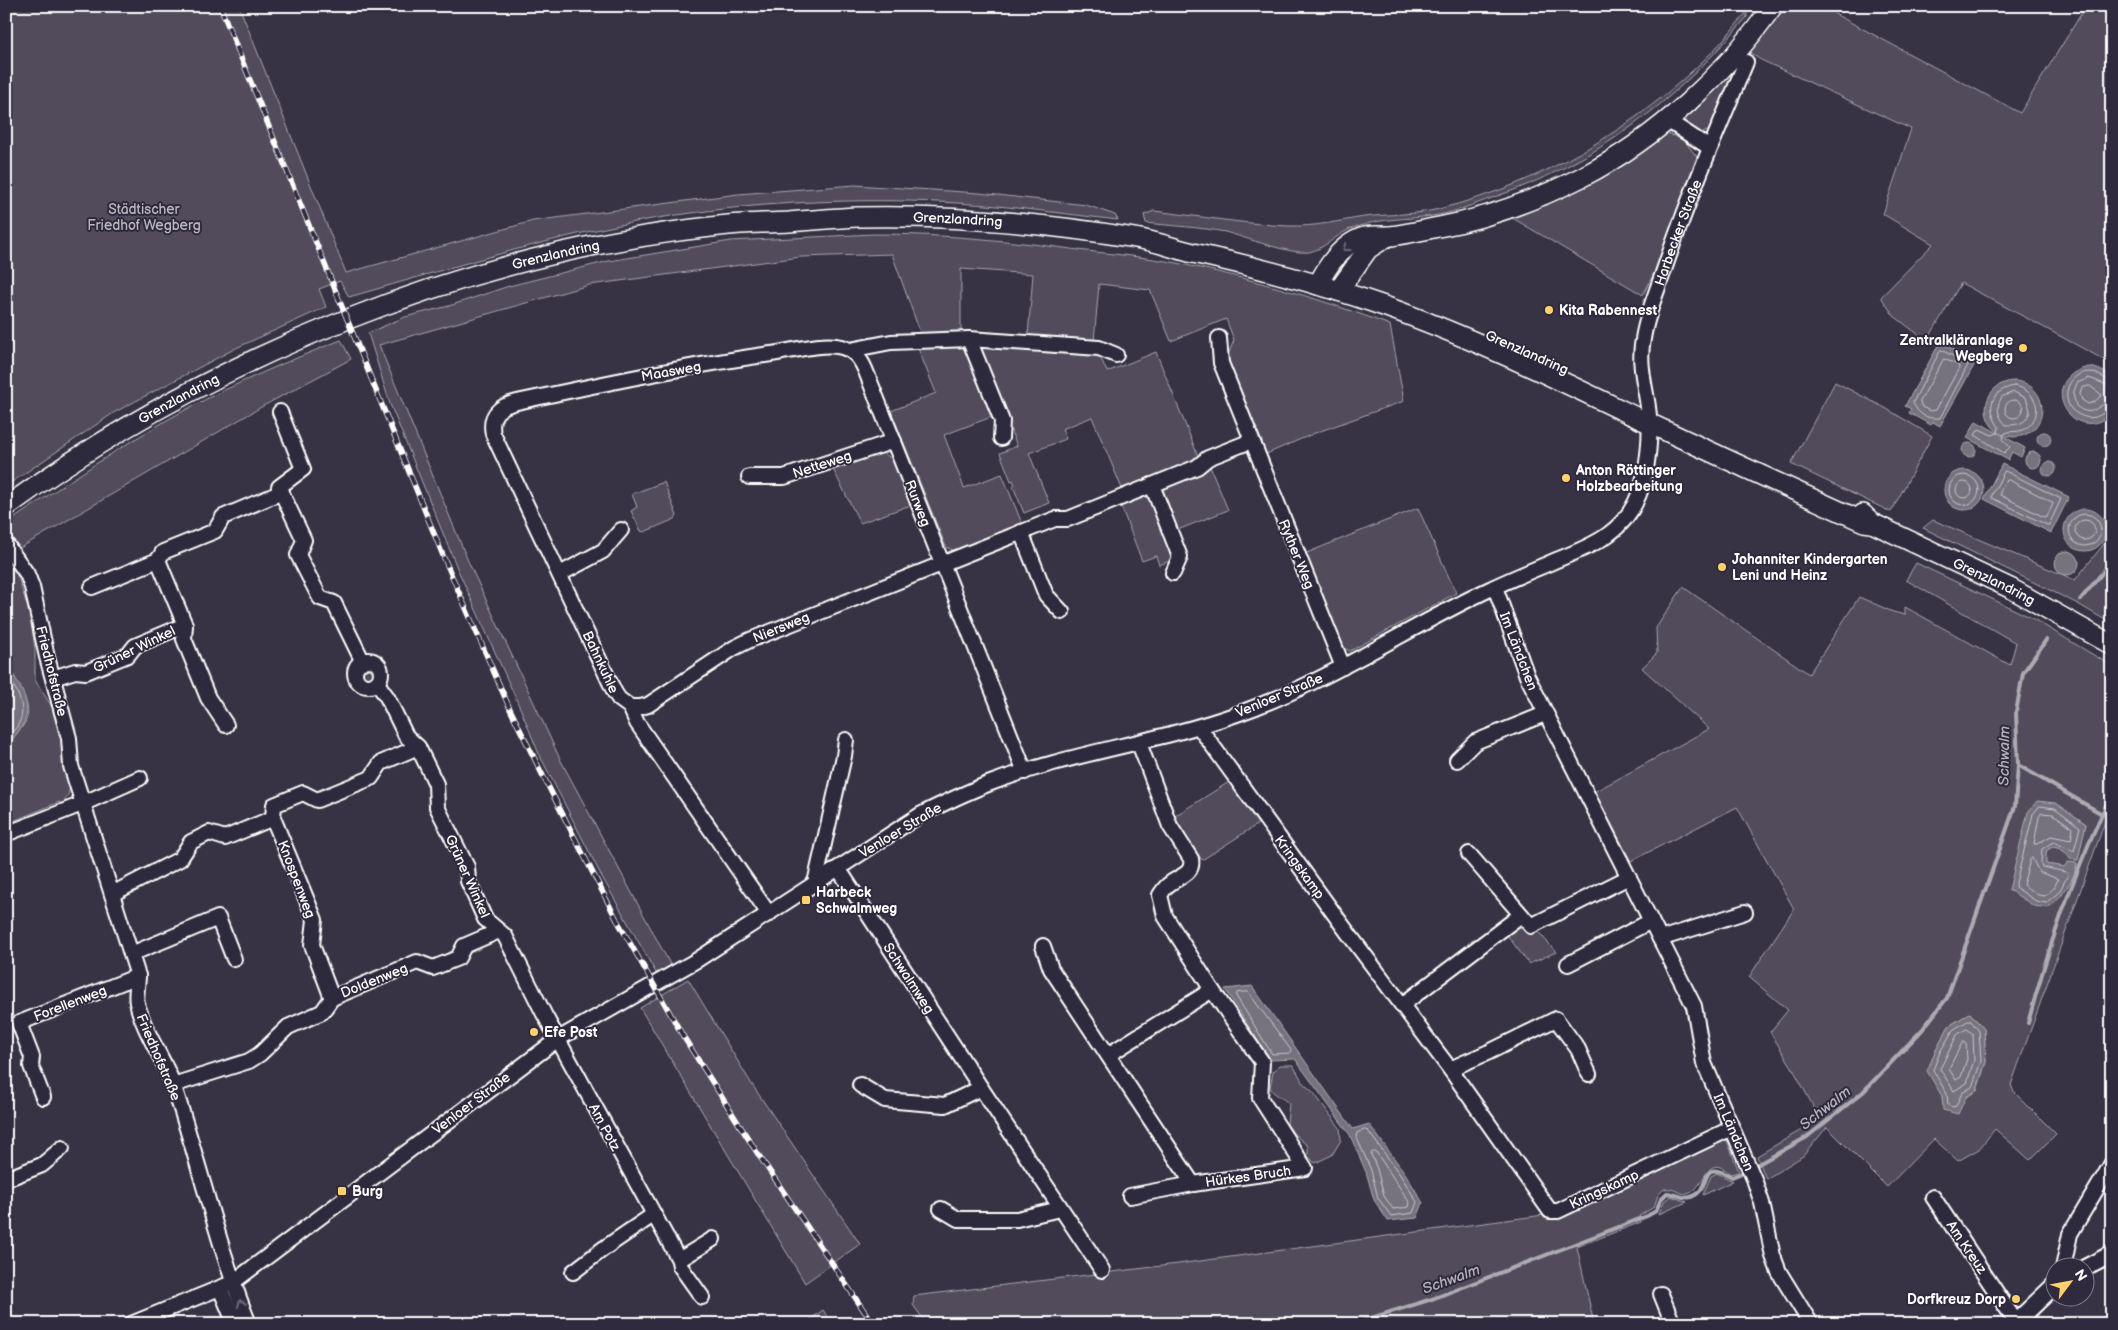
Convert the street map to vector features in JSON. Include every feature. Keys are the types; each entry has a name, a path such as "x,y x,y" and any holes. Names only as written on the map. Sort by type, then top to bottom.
{"main road":[{"path":"1321,279 1335,257 1360,238 1373,235 1388,236 1452,225 1527,201 1604,164 1667,120 1688,102 1728,62 1773,6"},
{"name":"Grenzlandring","path":"6,507 94,447 150,413 254,360 369,311 447,284 551,255 657,235 720,226 858,217 944,218 1029,224 1160,243 1184,251 1321,279 1478,330 1649,415 1792,477 1864,515 1872,523 2012,589 2112,645"},
{"path":"1342,286 1368,249 1388,236"}],"street":[{"name":"Harbecker Straße","path":"1649,415 1640,360 1643,337 1670,252 1746,62"},
{"path":"1667,120 1710,148"},
{"name":"Ryther Weg","path":"1218,338 1221,363 1343,667"},
{"path":"850,350 891,342 969,339 1099,348 1116,355"},
{"path":"969,339 1002,421 1000,438"},
{"name":"Maasweg","path":"495,413 500,407 517,402 728,360 829,346 850,350"},
{"name":"Rurweg","path":"850,350 861,360 1025,772"},
{"path":"280,412 303,469 279,487 304,540 298,555 320,598 334,603 363,662 357,668 358,681 369,686 377,683"},
{"name":"Bahnkuhle","path":"495,413 492,419 494,434 616,694 630,708 637,723 769,914"},
{"name":"Venloer Straße","path":"131,1324 226,1285 558,1039 697,960 920,815 987,784 1025,772 1199,727 1267,703 1343,667 1495,587 1600,541 1618,528 1630,513 1640,494 1646,468 1649,415"},
{"name":"Netteweg","path":"749,477 784,477 894,440"},
{"path":"942,564 1055,518 1068,519 1197,467 1208,458 1251,441"},
{"path":"1152,485 1180,557 1173,573"},
{"path":"92,586 158,560 163,552 214,531 223,517 282,492"},
{"path":"560,574 603,551 620,530"},
{"path":"1021,532 1046,595 1062,612"},
{"name":"Friedhofstraße","path":"9,547 32,587 46,657 69,738 69,755 82,804 138,976 136,1001 147,1032 160,1052 173,1085 226,1285"},
{"name":"Grüner Winkel","path":"158,560 185,625 184,639 208,698 226,725"},
{"name":"Niersweg","path":"630,708 648,704 742,643 942,564"},
{"name":"Im Ländchen","path":"1495,587 1527,676 1545,714 1694,1006 1704,1063 1754,1179 1762,1204 1772,1256 1779,1272 1811,1324"},
{"name":"Grüner Winkel","path":"53,678 76,671 86,672 111,662 128,655 135,646 185,625"},
{"name":"Grüner Winkel","path":"363,662 371,661 380,668 381,676 377,683 387,697 406,736 418,747 436,784 437,807 467,867 468,881 485,919 505,936 558,1039"},
{"path":"1457,760 1475,742 1545,714"},
{"name":"Kringskamp","path":"1199,727 1450,1069 1550,1211 1558,1210 1732,1128"},
{"path":"815,883 846,740"},
{"name":"Hürkes Bruch","path":"1130,1196 1193,1184 1305,1168 1260,1098 1262,1062 1164,916 1160,895 1166,886 1190,871 1192,865 1191,859 1170,826 1139,743"},
{"path":"112,894 180,859 191,842 209,833 225,838 273,818 274,805 304,793 317,800 371,778 380,763 418,747"},
{"path":"6,834 82,804 140,778"},
{"name":"Knospenweg","path":"273,818 315,920 312,944 332,998"},
{"path":"1470,854 1531,926 1628,877"},
{"name":"Schwalmweg","path":"838,868 1060,1209 1102,1270"},
{"path":"1660,938 1745,912"},
{"path":"1402,1005 1521,915"},
{"path":"131,954 218,918 234,959"},
{"path":"1568,964 1651,921"},
{"name":"Doldenweg","path":"173,1085 249,1061 260,1054 288,1027 322,1012 332,998 417,962 433,968 458,958 464,946 498,931"},
{"name":"Hürkes Bruch","path":"1043,946 1051,969 1193,1184"},
{"name":"Forellenweg","path":"43,1097 31,1066 32,1057 19,1023 138,976"},
{"path":"1108,1055 1212,990"},
{"path":"1450,1069 1556,1019 1578,1049 1589,1074"},
{"name":"Am Potz","path":"558,1039 653,1216 679,1260 680,1266 702,1297"},
{"path":"860,1085 885,1100 945,1105 981,1088"},
{"path":"6,1179 42,1165 62,1148"},
{"path":"2065,1258 2070,1234 2112,1163"},
{"name":"Am Kreuz","path":"1934,1197 2015,1323"},
{"path":"941,1209 958,1219 1017,1219 1060,1209"},
{"path":"573,1272 603,1249 653,1216"},
{"path":"679,1260 713,1239"},
{"path":"2096,1262 2112,1254"},
{"path":"226,1285 235,1324"},
{"path":"226,1285 249,1324"},
{"path":"1661,1294 1673,1324"},
{"path":"2015,1323 2046,1294"}],"green space":[{"name":"Städtischer Friedhof Wegberg","path":"6,6 239,6 346,273 533,221 738,194 855,185 979,193 1086,205 1115,215 1118,220 958,203 861,201 762,205 699,212 610,227 522,248 349,297 340,281 319,289 326,307 234,349 115,412 6,486 6,174 8,173 6,169"},
{"path":"1736,6 1751,6 1747,12 1747,17 1720,48 1663,102 1632,126 1600,147 1530,183 1492,198 1445,214 1378,221 1359,226 1348,230 1320,248 1309,252 1291,251 1225,232 1146,223 1144,215 1154,211 1272,225 1317,225 1364,217 1430,211 1477,198 1551,168 1586,149 1651,105 1682,80 1729,33 1746,13"},
{"path":"1779,6 1820,6 2020,113 2086,6 2112,6 2112,364 1961,283 1927,341 1894,316 1881,297 1933,244 1883,214 1911,129 1761,60 1747,51 1742,65 1723,97 1710,130 1700,134 1690,128 1686,120 1686,112"},
{"path":"1661,131 1684,140 1697,157 1654,273 1643,295 1509,216"},
{"path":"874,234 980,239 1172,262 1228,274 1310,297 1390,325 1404,401 1315,433 1264,455 1226,360 1234,340 1226,319 1171,341 1150,290 1099,284 1094,341 1028,336 1033,274 961,269 961,333 921,335 892,254 801,257 589,285 379,345 468,561 560,759 671,966 656,973 601,875 539,754 458,570 390,404 368,333 405,317 449,306 509,286 609,261 731,241"},
{"path":"341,340 351,359 263,406 20,548 6,530 6,524 94,465 162,423 204,400 282,364"},
{"path":"983,344 1099,354 1107,372 1156,352 1198,456 1197,461 1123,491 1092,417 1062,429 1066,439 1029,453 1049,503 1024,513 1013,486 1015,485 1013,480 1011,481 1000,453 1017,446 978,349"},
{"path":"963,345 968,349 994,416 944,435 964,488 1002,474 1023,526 957,552 946,547 891,411 936,393 917,346"},
{"path":"1835,382 1887,409 1932,436 1891,512 1791,464"},
{"path":"881,453 893,461 897,467 911,505 860,523 833,469"},
{"path":"1209,464 1228,510 1175,531 1161,496 1166,486 1207,470"},
{"path":"664,482 677,516 675,519 644,532 641,531 631,511 637,507 632,494"},
{"path":"1142,496 1152,500 1175,559 1159,565 1156,556 1142,561 1120,504"},
{"path":"1418,508 1456,593 1350,651 1341,647 1304,554"},
{"path":"1933,520 2075,580 2112,534 2112,624 2078,604 1923,528"},
{"path":"6,558 18,577 30,615 35,649 35,680 52,707 59,734 63,734 70,781 67,798 62,804 59,802 6,824 6,751 10,741 25,723 28,712 25,698 6,660"},
{"path":"1916,563 2030,617 2112,666 2112,802 2011,1085 2014,1092 2056,1134 2030,1160 1995,1129 1979,1149 1958,1161 1934,1139 1887,1187 1827,1127 1803,1156 1766,1179 1757,1156 1820,1119 1792,1067 1770,1032 1788,1010 1749,977 1794,909 1737,807 1631,861 1594,792 1709,729 1642,668 1657,653 1656,628 1683,587 1809,674 1859,597 1893,612 1905,615 1905,607 2010,665 2016,643 1906,580","holes":["2056,803 2086,824 2077,860 2059,848 2052,847 2046,851 2045,864 2064,867 2077,864 2075,872 2062,895 2023,898 2009,890 2018,860","1970,1013 1984,1029 1986,1062 1977,1091 1944,1109 1942,1096 1928,1071 1936,1050 1949,1026"]},
{"path":"368,666 374,668 376,674 374,680 368,682 362,680 360,674 362,668"},
{"path":"1229,782 1258,824 1202,860 1173,817"},
{"path":"1516,922 1535,928 1556,952 1529,964 1504,931"},
{"path":"688,979 751,1083 860,1244 805,1283 640,1008"},
{"path":"1280,1065 1293,1065 1304,1084 1313,1092 1340,1128 1341,1140 1332,1155 1315,1163 1308,1156 1308,1146 1294,1134 1287,1124 1289,1104 1270,1088 1273,1072"},
{"path":"1725,1135 1739,1172 1730,1174 1716,1166 1707,1172 1690,1193 1684,1194 1672,1189 1664,1189 1658,1195 1654,1207 1639,1216 1641,1222 1577,1247 1594,1324 927,1324 913,1305 914,1296 1178,1264 1559,1213"},
{"path":"1717,1173 1733,1181 1703,1195 1711,1176"},
{"path":"1671,1196 1687,1202 1659,1214 1664,1201"},
{"path":"823,1310 832,1324 804,1324"}],"water":[{"path":"1940,342 1976,362 1940,426 1933,422 1931,425 1909,413 1911,409 1905,406"},
{"path":"2089,367 2102,371 2112,379 2113,404 2112,411 2107,417 2100,421 2088,423 2077,420 2069,413 2063,404 2061,393 2065,382 2073,373"},
{"path":"2014,381 2025,383 2034,389 2040,398 2042,409 2040,420 2034,429 2025,435 2014,437 2003,435 1994,429 1988,420 1986,409 1988,398 1994,389 2003,383"},
{"path":"1976,421 2025,448 2021,457 2012,452 2008,460 1967,438"},
{"path":"2041,432 2047,432 2051,439 2047,446 2041,446 2037,442 2037,436"},
{"path":"1966,443 1972,443 1976,450 1972,457 1966,457 1962,453 1962,447"},
{"path":"2033,452 2041,460 2033,468 2025,460"},
{"path":"2046,462 2052,462 2056,469 2052,476 2046,476 2042,472 2042,466"},
{"path":"2002,464 2069,497 2051,533 1984,499"},
{"path":"1964,470 1978,476 1984,490 1978,504 1964,510 1950,504 1944,490 1950,476"},
{"path":"2089,509 2097,512 2103,518 2106,530 2103,542 2097,548 2081,551 2073,548 2067,542 2064,526 2067,518 2073,512"},
{"path":"2067,551 2072,552 2078,558 2078,568 2072,574 2067,575 2062,574 2056,568 2055,563 2056,558 2062,552"},
{"path":"6,661 22,690 27,707 22,725 6,749"},
{"path":"2037,801 2056,803 2086,824 2078,860 2070,859 2063,850 2058,848 2052,847 2046,851 2046,864 2064,867 2068,862 2077,863 2067,888 2048,908 2034,906 2009,890 2028,812"},
{"path":"1252,986 1353,1129 1369,1124 1405,1173 1423,1203 1417,1218 1388,1221 1374,1200 1366,1172 1350,1135 1295,1059 1270,1060 1225,989"},
{"path":"1970,1013 1984,1029 1986,1062 1976,1091 1966,1097 1958,1114 1943,1110 1942,1096 1927,1071 1949,1026"}],"waterway":[{"name":"Schwalm","path":"2080,600 2112,561"},
{"name":"Schwalm","path":"1753,1167 1807,1137 1863,1092 1922,1030 1947,998 2015,806 2018,765 2016,712 2023,673 2046,640"},
{"path":"2018,765 2102,814 2112,794"},
{"path":"2028,1023 2060,917 2102,814"},
{"name":"Schwalm","path":"1352,1324 1432,1299 1647,1216 1656,1211 1661,1199 1667,1193 1688,1198 1698,1193 1709,1172 1721,1172 1732,1177 1747,1171"}],"railway":[{"path":"220,6 444,558 510,709 543,776 617,920 683,1036 758,1154 873,1324"}],"place":[{"name":"Kita Rabennest","path":"1549,310"},
{"name":"Zentralkläranlage Wegberg","path":"2023,348"},
{"name":"Anton Röttinger Holzbearbeitung","path":"1566,478"},
{"name":"Johanniter Kindergarten Leni und Heinz","path":"1722,567"},
{"name":"Harbeck Schwalmweg","path":"806,900"},
{"name":"Efe Post","path":"534,1032"},
{"name":"Burg","path":"342,1191"},
{"name":"Dorfkreuz Dorp","path":"2016,1299"}]}
